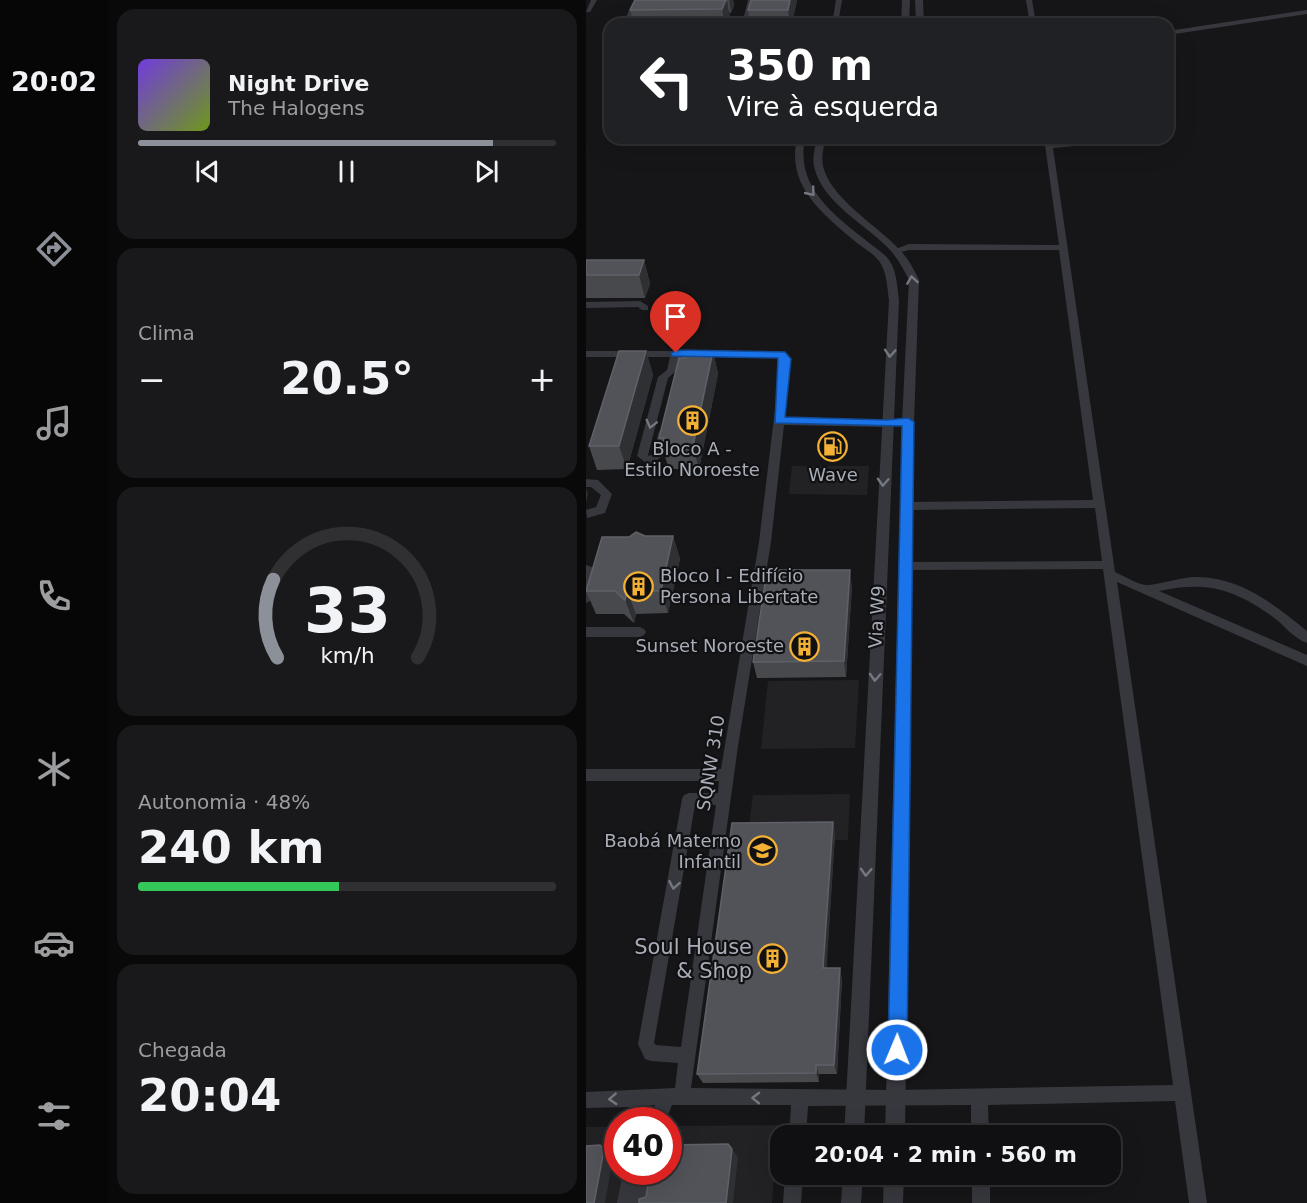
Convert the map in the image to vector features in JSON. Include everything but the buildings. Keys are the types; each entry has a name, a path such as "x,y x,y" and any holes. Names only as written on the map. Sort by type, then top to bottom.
{"street":[{"path":"588,11 594,0"},
{"path":"637,0 628,16 661,16"},
{"path":"738,18 743,0"},
{"path":"746,18 751,0"},
{"path":"836,18 839,0"},
{"path":"905,18 906,0"},
{"path":"919,0 920,18"},
{"path":"1029,0 1032,18"},
{"path":"1174,32 1306,12"},
{"name":"Via W9","path":"799,144 797,169 808,190 884,260 892,276 894,300 886,424 855,1125"},
{"name":"Via W9","path":"821,144 818,166 824,180 849,209 897,250 909,266 914,280 908,422 896,1125"},
{"path":"1049,144 1198,1203"},
{"path":"897,250 932,247 1051,246 1065,248"},
{"path":"586,305 640,304 645,308 638,311 586,311"},
{"path":"586,354 676,353 671,371 662,377 642,456 649,461 658,456 667,420"},
{"name":"SQNW 310","path":"667,1107 674,1097 686,1055 764,542 786,359 781,354 676,353"},
{"path":"671,371 677,376 675,387"},
{"path":"779,420 886,424 908,422"},
{"path":"587,514 601,510 607,499 606,491 590,483"},
{"path":"907,506 1099,504"},
{"path":"907,566 1110,570 1144,590 1306,661"},
{"path":"586,569 593,572 586,598"},
{"path":"1144,590 1195,579 1231,585 1263,601 1306,638"},
{"path":"586,632 640,632"},
{"path":"586,775 728,775"},
{"path":"686,1055 651,1053 646,1044 689,799 724,799"},
{"path":"586,1100 674,1097 897,1098 1183,1093"},
{"path":"979,1097 980,1125"},
{"path":"637,1098 637,1107"},
{"path":"798,1125 800,1098"},
{"path":"626,1203 629,1185"},
{"path":"643,1203 646,1185"},
{"path":"792,1203 793,1185"},
{"path":"851,1203 852,1185"},
{"path":"893,1203 894,1185"},
{"path":"981,1185 981,1203"}],"shaded area":[{"path":"792,466 869,466 867,495 789,494"},
{"path":"859,680 855,748 761,749 768,681"},
{"path":"850,794 848,840 747,841 753,795"},
{"path":"770,1125 770,1185 773,1185 772,1203 586,1203 586,1127 604,1127 604,1185 682,1185 682,1126"}],"place":[{"name":"Bloco A - Estilo Noroeste","path":"692,420"},
{"name":"Wave","path":"833,446"},
{"name":"Bloco I - Edifício Persona Libertate","path":"639,586"},
{"name":"Sunset Noroeste","path":"805,646"},
{"name":"Baobá Materno Infantil","path":"762,851"},
{"name":"Soul House & Shop","path":"773,959"}],"route":[{"path":"676,353 781,354 786,359 779,420 886,424 908,422 897,1050"}]}
